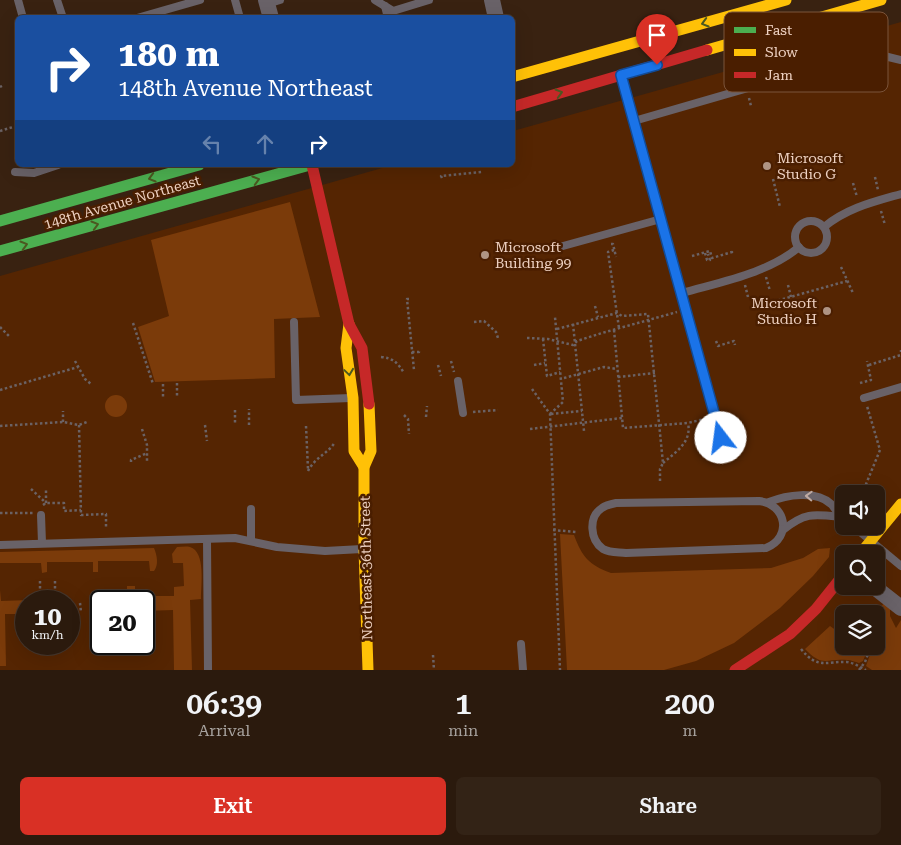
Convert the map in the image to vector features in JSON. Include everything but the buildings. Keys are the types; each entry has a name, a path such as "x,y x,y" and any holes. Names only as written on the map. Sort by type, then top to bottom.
{"main road":[{"path":"743,12 786,0"},
{"path":"836,12 874,1"},
{"path":"515,76 724,17"},
{"path":"515,105 724,45"},
{"name":"148th Avenue Northeast","path":"0,221 192,167"},
{"name":"148th Avenue Northeast","path":"0,252 304,167"},
{"name":"Northeast 36th Street","path":"311,167 349,324 362,348 369,396 371,451 364,467 364,549 368,670"},
{"name":"Northeast 36th Street","path":"349,324 346,348 353,398 354,451 364,467"},
{"path":"868,545 901,504"},
{"path":"734,670 790,634 816,609 835,585"}],"street":[{"path":"492,0 495,15"},
{"path":"884,595 901,608"}],"lane":[{"path":"18,0 22,14"},
{"path":"57,0 62,15"},
{"path":"148,15 200,0"},
{"path":"235,0 239,15"},
{"path":"375,0 393,11 429,0"},
{"path":"385,6 387,15"},
{"path":"888,57 901,60"},
{"path":"621,75 721,438"},
{"path":"634,120 732,92"},
{"path":"15,172 34,173 52,167"},
{"path":"824,226 836,217 857,207 901,194"},
{"path":"563,246 661,219"},
{"path":"810,220 824,226 827,239 821,249 810,253 798,247 795,236 799,226 810,220"},
{"path":"682,293 768,267 787,257 798,247"},
{"path":"294,322 296,400 353,398"},
{"path":"458,381 463,414"},
{"path":"864,398 901,387"},
{"path":"769,502 781,514 783,530 780,540 766,548 610,552 596,541 592,527 595,515 600,509 616,503 769,502 778,498 800,496 820,497 835,509"},
{"path":"251,509 251,541"},
{"path":"41,515 42,543"},
{"path":"783,530 795,520 806,516 820,515 835,517"},
{"path":"863,535 901,566"},
{"path":"0,545 235,538 277,547 325,551 364,549"},
{"path":"207,539 208,670"},
{"path":"521,644 523,670"}],"path":[{"path":"750,100 752,106"},
{"path":"0,131 12,127"},
{"path":"442,178 441,176 482,172"},
{"path":"875,177 879,192"},
{"path":"773,179 780,207"},
{"path":"853,183 857,197"},
{"path":"881,211 885,225"},
{"path":"610,244 612,244 616,257"},
{"path":"614,250 608,252 619,328"},
{"path":"692,256 706,254 710,251 712,258 732,252 732,250"},
{"path":"841,267 853,293"},
{"path":"766,276 770,290"},
{"path":"777,304 776,302 791,297 848,281"},
{"path":"744,282 748,297"},
{"path":"788,285 791,297"},
{"path":"409,299 407,299 414,370"},
{"path":"595,306 598,317"},
{"path":"557,328 617,313 622,316 648,314 663,463"},
{"path":"527,338 573,345 619,328 674,313"},
{"path":"550,414 563,402 556,317"},
{"path":"474,322 484,321 496,332 498,338"},
{"path":"133,323 153,384"},
{"path":"573,324 584,431"},
{"path":"0,326 10,337"},
{"path":"614,330 623,428 688,423 704,419"},
{"path":"536,333 536,338"},
{"path":"543,339 547,376 560,372"},
{"path":"716,341 718,346 734,341 735,345"},
{"path":"412,352 419,352 419,350"},
{"path":"860,383 871,380 868,363 901,352"},
{"path":"381,357 390,358 398,364 404,373"},
{"path":"75,361 85,379 91,384"},
{"path":"451,361 454,372"},
{"path":"534,365 545,363"},
{"path":"438,365 441,376"},
{"path":"564,378 604,367 617,369"},
{"path":"0,390 78,368"},
{"path":"618,377 655,373"},
{"path":"176,383 177,396"},
{"path":"162,384 163,397"},
{"path":"532,389 550,414 553,530 560,670"},
{"path":"426,417 427,406"},
{"path":"249,409 249,425"},
{"path":"235,410 235,424"},
{"path":"474,412 498,410"},
{"path":"866,485 880,450 868,410"},
{"path":"63,411 63,422"},
{"path":"550,414 582,411"},
{"path":"404,415 408,419 409,434"},
{"path":"530,429 622,418"},
{"path":"0,426 63,422 79,425 87,422"},
{"path":"660,482 660,469 663,463 683,445 690,432 688,423"},
{"path":"79,425 80,515 106,514 106,529"},
{"path":"205,425 207,441"},
{"path":"306,426 307,471 322,453 333,446 337,438"},
{"path":"142,429 147,445 147,461"},
{"path":"131,462 131,460 147,453"},
{"path":"31,489 46,503"},
{"path":"46,489 46,503"},
{"path":"0,514 33,512 46,503 64,503 64,511 80,510"},
{"path":"553,530 576,532"},
{"path":"40,581 40,590"},
{"path":"55,581 55,590"},
{"path":"801,649 812,660 819,663 847,662 866,670"},
{"path":"433,655 434,670"},
{"path":"860,669 867,655"}],"shaded area":[{"path":"901,22 901,670 0,670 0,276 386,167 515,167 515,130 724,72 724,92 888,92 888,26"},
{"path":"290,202 320,317 274,319 275,378 155,382 138,327 169,316 151,240"},
{"path":"116,395 124,398 127,406 124,414 116,417 108,414 105,406 108,398"},
{"path":"560,534 574,535 583,555 597,567 611,573 771,568 803,558 818,549 830,548 829,557 813,576 780,608 734,643 696,661 664,670 567,670"},
{"path":"177,547 190,547 195,550 201,562 201,599 190,600 192,670 174,670 173,610 155,611 155,596 174,596 174,587 184,586 183,563 173,563 172,554"},
{"path":"154,548 157,566 154,571 150,571 149,561 98,561 98,572 93,572 93,562 47,562 47,572 42,573 41,563 0,563 0,552"},
{"path":"127,586 135,586 135,590 127,590"},
{"path":"0,590 1,601 15,600 15,614 5,614 6,666 0,666"},
{"path":"884,603 890,607 890,616 896,628 901,620 901,670 872,670 866,666 870,655 885,655 885,605 882,605"},
{"path":"830,626 835,630 835,655 865,655 863,661 859,663 848,660 825,661 811,655 805,649"}],"traffic: fast":[{"path":"0,221 192,167"},
{"path":"0,251 303,167"}],"traffic: slow":[{"path":"743,12 786,0"},
{"path":"839,12 881,0"},
{"path":"515,76 724,17"},
{"path":"707,50 724,45"},
{"path":"349,324 346,348 353,398 354,451 364,467"},
{"path":"368,670 364,549 364,467 371,451 369,404"},
{"path":"867,545 901,504"}],"traffic: jam":[{"path":"515,106 707,50"},
{"path":"312,167 349,324 362,348 369,404"},
{"path":"735,670 790,634 816,609 835,585"}],"place":[{"name":"Microsoft Studio G","path":"767,166"},
{"name":"Microsoft Building 99","path":"485,255"},
{"name":"Microsoft Studio H","path":"827,311"}],"route":[{"path":"657,65 621,75 721,438"}]}
